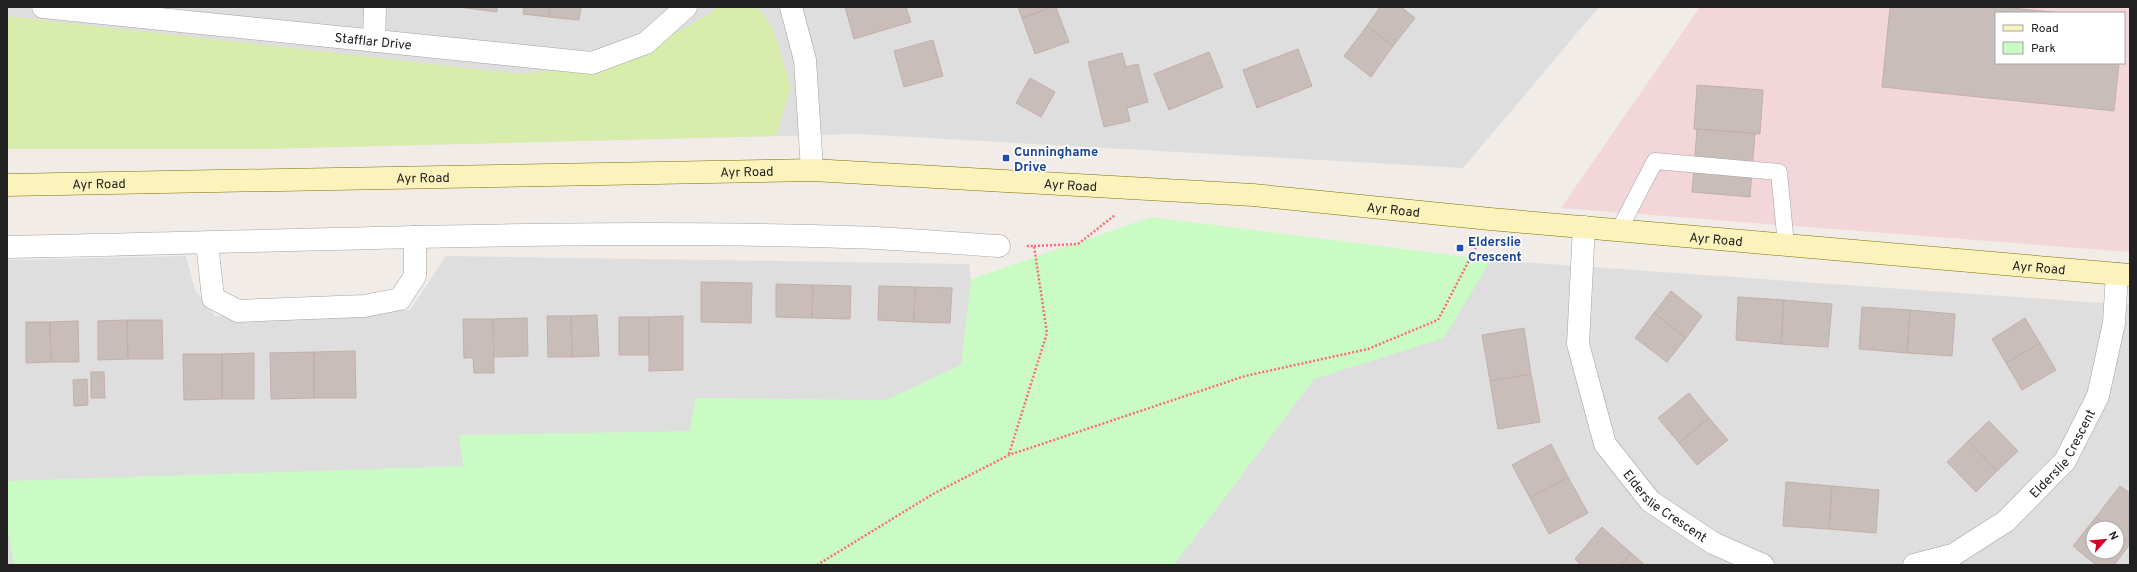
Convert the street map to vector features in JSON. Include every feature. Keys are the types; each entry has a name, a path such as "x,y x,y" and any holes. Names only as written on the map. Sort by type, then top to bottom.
{"main road":[{"name":"Ayr Road","path":"7,185 812,170 1253,195 1490,220 2123,275"}],"street":[{"name":"Stafflar Drive","path":"43,7 592,63 646,43 686,7"},
{"path":"374,41 375,7"},
{"path":"791,7 805,60 812,170"},
{"name":"Elderslie Crescent","path":"1584,227 1578,344 1605,444 1650,501 1713,543 1753,563"},
{"path":"7,247 207,244 415,237 683,234 846,237 999,246"},
{"path":"207,244 213,298 238,311 364,306 400,299 415,276 415,237"},
{"name":"Elderslie Crescent","path":"1914,565 1953,556 2006,521 2065,461 2098,396 2123,275"}],"lane":[{"path":"1618,230 1655,161 1779,172 1786,245"}],"path":[{"path":"999,246 1078,244 1147,190"},
{"path":"817,565 933,494 1009,455 1245,376 1368,350 1438,320 1490,220"},
{"path":"1009,455 1047,333 1034,246"}],"shaded area":[{"path":"7,7 1599,7 1463,168 858,134 255,149 7,149"},
{"path":"1700,7 2130,7 2130,252 1561,208"},
{"path":"186,256 195,290 215,316 410,310 446,256 969,264 971,279 1491,260 2130,305 2130,565 7,565 7,260"}],"green space":[{"path":"717,7 757,7 772,27 791,87 776,136 255,149 7,149 7,16 522,74 622,63 706,16"},
{"path":"1151,217 1491,260 1444,338 1314,379 1174,565 14,565 7,525 7,481 463,466 459,435 689,431 696,398 886,400 961,365 971,279"}],"building":[{"path":"459,7 497,7 497,12"},
{"path":"524,7 550,7 549,17 523,14"},
{"path":"550,7 581,7 579,20 549,17"},
{"path":"845,7 906,7 911,22 854,39"},
{"path":"1018,7 1052,7 1022,18"},
{"path":"1052,7 1056,7 1069,42 1035,54 1022,18"},
{"path":"1380,7 1401,7 1415,18 1393,46 1367,26"},
{"path":"1890,7 2002,7 2052,12 1995,12 1995,64 2119,64 2114,111 1882,87"},
{"path":"1367,26 1393,46 1371,77 1344,56"},
{"path":"933,40 943,76 904,87 894,51"},
{"path":"1298,49 1312,86 1257,108 1243,70"},
{"path":"1209,52 1223,87 1169,110 1154,74"},
{"path":"1122,53 1126,67 1138,64 1148,102 1127,108 1130,121 1104,127 1088,62"},
{"path":"1030,78 1055,92 1041,117 1016,103"},
{"path":"1697,85 1763,90 1760,134 1694,129"},
{"path":"1697,129 1755,133 1750,197 1692,192"},
{"path":"701,282 752,283 751,323 701,322"},
{"path":"776,284 813,285 812,318 776,317"},
{"path":"813,285 851,286 850,319 812,318"},
{"path":"879,286 915,287 914,322 878,320"},
{"path":"915,287 952,288 950,323 914,322"},
{"path":"1671,291 1702,316 1686,338 1654,313"},
{"path":"1738,297 1784,300 1781,344 1736,340"},
{"path":"1784,300 1832,304 1828,347 1781,344"},
{"path":"1862,307 1910,310 1907,353 1859,349"},
{"path":"1910,310 1955,314 1952,356 1907,353"},
{"path":"1654,313 1686,338 1667,362 1635,338"},
{"path":"597,315 599,356 572,357 571,316"},
{"path":"547,316 571,316 572,357 548,357"},
{"path":"683,316 683,370 649,371 649,317"},
{"path":"619,317 649,317 649,355 619,355"},
{"path":"527,318 528,356 494,357 493,319"},
{"path":"2025,318 2040,343 2006,363 1992,339"},
{"path":"463,319 493,319 494,373 474,373 473,358 464,358"},
{"path":"127,320 162,320 163,359 128,359"},
{"path":"127,320 128,359 98,360 98,321"},
{"path":"78,321 79,362 51,362 50,322"},
{"path":"26,322 50,322 51,362 26,363"},
{"path":"1524,328 1531,374 1490,381 1482,335"},
{"path":"2040,343 2056,370 2022,390 2006,363"},
{"path":"355,351 356,398 314,398 314,352"},
{"path":"314,352 314,398 271,399 270,353"},
{"path":"254,353 254,399 222,399 222,354"},
{"path":"183,354 222,354 222,399 184,400"},
{"path":"91,372 104,372 105,398 91,398"},
{"path":"1531,374 1540,422 1498,429 1490,381"},
{"path":"87,379 88,405 74,406 73,380"},
{"path":"1689,393 1709,418 1679,443 1658,418"},
{"path":"1709,418 1728,440 1697,465 1679,443"},
{"path":"1989,421 2018,451 1997,471 1968,441"},
{"path":"1968,441 1997,471 1976,492 1947,462"},
{"path":"1551,444 1568,477 1530,498 1512,465"},
{"path":"1568,477 1588,513 1549,534 1530,498"},
{"path":"1786,482 1832,486 1829,529 1783,526"},
{"path":"1832,486 1879,490 1876,533 1829,529"},
{"path":"2120,486 2130,493 2130,544 2125,540 2125,520 2100,520 2096,517"},
{"path":"1602,527 1631,553 1621,565 1581,565 1575,559"},
{"path":"2085,531 2085,556 2073,546"},
{"path":"2125,540 2130,544 2125,551"},
{"path":"1631,553 1645,565 1621,565"},
{"path":"2090,560 2118,560 2114,565 2096,565"}],"place":[{"name":"Cunninghame Drive","path":"1006,158"},
{"name":"Elderslie Crescent","path":"1460,248"}]}
